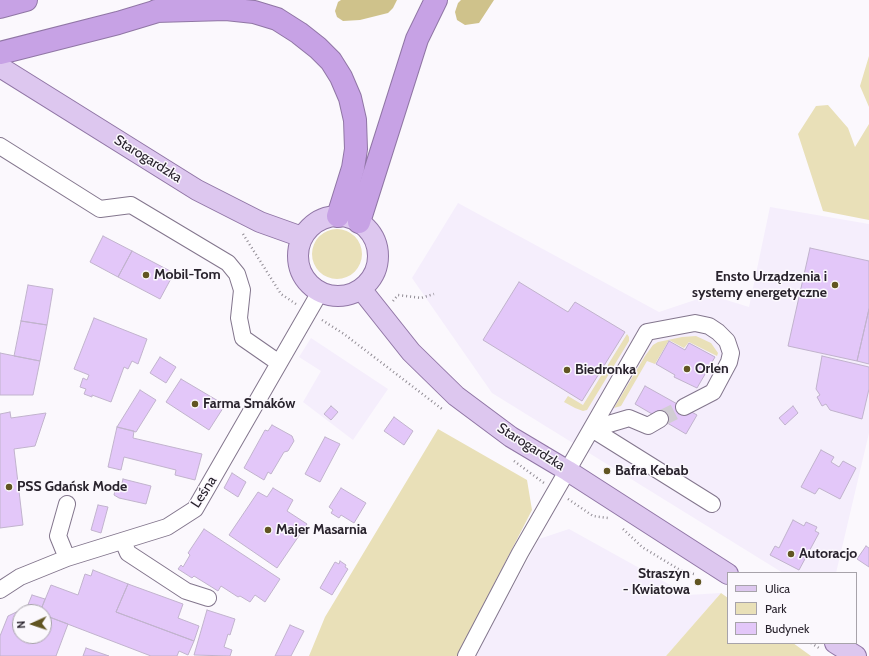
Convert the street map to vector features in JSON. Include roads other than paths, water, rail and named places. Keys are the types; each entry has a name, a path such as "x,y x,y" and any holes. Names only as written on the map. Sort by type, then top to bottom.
{"highway":[{"path":"0,7 26,0"},
{"path":"0,53 118,23 194,0"},
{"path":"359,222 417,39 436,0"},
{"path":"156,11 226,9 260,14 277,19 299,33 318,48 331,61 341,77 350,98 355,120 356,149 353,168 338,216"}],"main road":[{"name":"Starogardzka","path":"7,71 197,190 260,222 302,238"},
{"path":"327,217 349,217 359,222 370,233 377,247 377,263 372,278 361,289 348,295 334,296 320,292 307,282 300,268 298,253 302,238 308,228 327,217"},
{"name":"Starogardzka","path":"361,289 411,352 456,396 511,438 568,471 727,573"},
{"path":"837,644 856,656"}],"street":[{"path":"0,146 100,209 131,205 228,263 237,274 242,290 239,318 243,338 279,363"},
{"name":"Leśna","path":"0,590 20,577 67,558 167,527 196,509 320,292"},
{"path":"466,656 520,553 647,332 695,323 709,326 727,341 731,353 729,362 713,392 684,407"},
{"path":"592,429 628,418 648,426 660,420"},
{"path":"592,429 712,504"},
{"path":"67,504 58,536 67,558"},
{"path":"123,541 128,553 186,591 208,598"}],"tunnel":[{"path":"660,419 684,407"}],"place":[{"name":"Mobil-Tom","path":"146,275"},
{"name":"Ensto Urządzenia i systemy energetyczne","path":"835,285"},
{"name":"Orlen","path":"687,369"},
{"name":"Biedronka","path":"567,370"},
{"name":"Farma Smaków","path":"195,404"},
{"name":"Bafra Kebab","path":"607,471"},
{"name":"PSS Gdańsk Mode","path":"9,487"},
{"name":"Majer Masarnia","path":"268,530"},
{"name":"Autoracjo","path":"791,554"},
{"name":"Straszyn - Kwiatowa","path":"698,582"}]}
